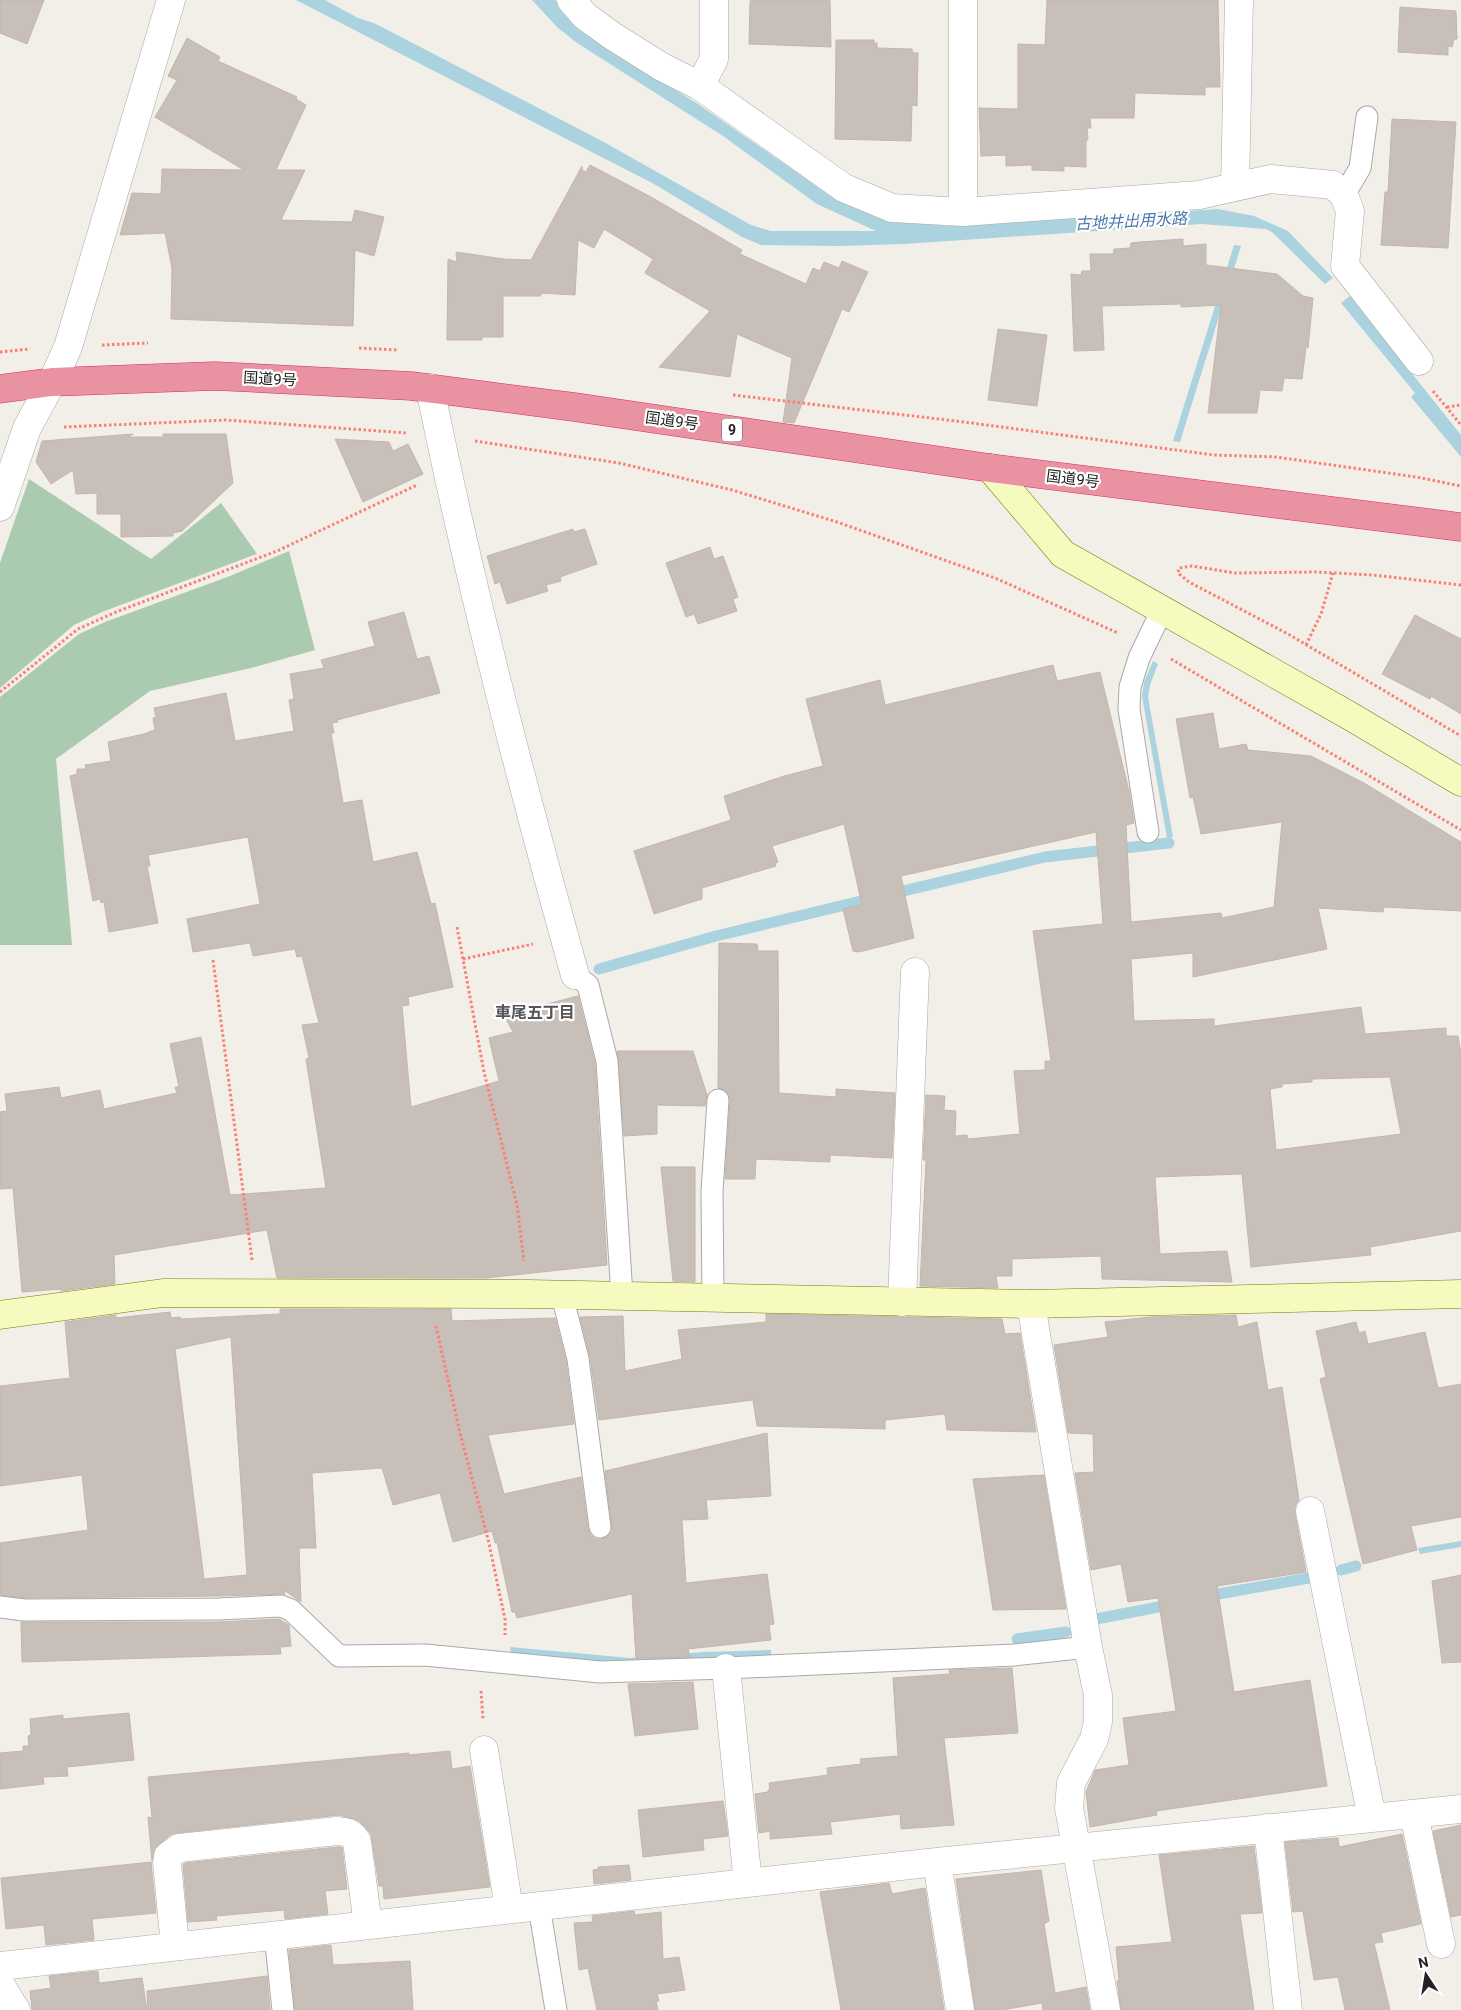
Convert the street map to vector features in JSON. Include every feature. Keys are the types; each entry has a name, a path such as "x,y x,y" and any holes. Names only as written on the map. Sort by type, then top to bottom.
{"highway":[{"name":"国道9号","path":"0,389 52,382 215,376 411,386 584,408 990,468 1461,527"}],"street":[{"path":"0,507 27,428 52,382 68,347 86,280 170,0"},
{"path":"571,0 585,16 611,36 662,67 700,86 844,188 892,208 963,212 1199,195 1271,179 1333,185 1344,195 1350,211 1345,266 1419,361"},
{"path":"700,86 714,58 714,0"},
{"path":"963,0 963,212"},
{"path":"1235,187 1239,0"},
{"path":"430,388 446,471 504,708 575,976"},
{"path":"990,468 1063,554 1350,716 1461,782"},
{"path":"902,1302 914,972"},
{"path":"0,1315 163,1293 529,1294 1031,1304 1461,1294"},
{"path":"1031,1304 1088,1646 1098,1695 1098,1722 1094,1739 1071,1783 1069,1808 1106,2010"},
{"path":"1310,1512 1372,1818"},
{"path":"726,1668 748,1883"},
{"path":"484,1750 509,1909"},
{"path":"0,1966 937,1862 1461,1809"},
{"path":"1414,1814 1441,1944"},
{"path":"1268,1828 1288,2010"},
{"path":"174,1946 167,1863 168,1856 179,1848 337,1831 348,1832 354,1835 357,1842 368,1925"},
{"path":"937,1862 960,2010"},
{"path":"0,1984 16,2010"}],"lane":[{"path":"1344,195 1360,168 1367,117"},
{"path":"1148,832 1129,709 1130,687 1145,645 1162,610"},
{"path":"575,976 588,985 607,1061 622,1296"},
{"path":"713,1298 712,1192 718,1100"},
{"path":"562,1295 578,1359 600,1527"},
{"path":"0,1607 44,1610 218,1609 281,1606 291,1610 340,1656 425,1655 600,1672 1014,1655 1088,1646"},
{"path":"539,1906 556,2010"},
{"path":"275,1936 283,2010"}],"path":[{"path":"0,352 37,349"},
{"path":"1419,361 1424,380 1461,425"},
{"path":"1446,407 1461,405"},
{"path":"62,427 226,420 440,436 619,463 732,490 837,522 995,578 1145,645 1461,830"},
{"path":"0,692 78,629 116,612 277,551 446,471"},
{"path":"1461,585 1372,575 1333,573 1236,574 1192,566 1178,568 1178,573 1188,582 1306,644 1461,736"},
{"path":"1306,644 1322,614 1333,573"},
{"path":"456,927 484,1072 516,1205 529,1294"},
{"path":"463,959 565,937"},
{"path":"213,960 257,1293"},
{"path":"431,1294 434,1316 460,1433 484,1524 504,1619 505,1663"},
{"path":"478,1661 486,1742 484,1750"}],"green space":[{"path":"29,479 151,559 221,503 257,554 102,612 74,625 0,688 0,563"},
{"path":"289,551 315,650 251,668 150,691 56,759 72,945 0,945 0,697 79,634 105,622 230,576"}],"water":[{"name":"古地井出用水路","path":"296,0 325,0 358,18 374,23 602,141 751,225 771,231 876,231 817,204 723,136 577,43 558,28 532,0 555,0 576,28 698,104 832,197 876,216 947,226 1218,209 1254,216 1288,231 1333,278 1325,284 1272,232 1266,229 1202,224 904,244 838,246 761,245 742,237 654,184"},
{"path":"1234,245 1241,246 1180,442 1173,441"},
{"path":"1350,296 1461,435 1461,457 1411,397 1415,393 1341,303"},
{"path":"1153,661 1158,664 1150,685 1148,697 1173,837 1167,838 1142,696 1144,682"},
{"path":"1461,1541 1461,1547 1420,1554 1418,1548"},
{"path":"510,1647 630,1658 703,1652 771,1650 771,1657 702,1658 629,1664 511,1653"}],"building":[{"path":"0,0 44,0 27,44 0,33"},
{"path":"830,0 831,47 749,44 750,1"},
{"path":"1047,0 1218,0 1220,87 1205,87 1205,95 1135,93 1134,118 1090,118 1091,128 1087,128 1088,140 1086,140 1086,167 1064,166 1064,171 1032,170 1032,165 1006,166 1006,155 981,156 979,108 1018,109 1018,44 1045,45"},
{"path":"1400,7 1456,11 1457,39 1454,39 1452,47 1448,46 1448,55 1398,52"},
{"path":"187,38 220,57 218,61 297,97 296,99 306,105 276,170 305,170 281,220 352,222 355,210 384,217 374,256 355,250 353,326 171,319 172,268 165,233 120,235 132,193 161,194 162,169 244,170 155,117 177,80 168,76"},
{"path":"836,40 874,40 874,43 877,43 877,48 912,49 913,53 918,53 917,106 912,105 911,141 835,139"},
{"path":"1392,119 1456,122 1448,248 1381,245 1385,192 1388,192"},
{"path":"590,165 651,197 742,250 740,254 806,284 813,268 820,271 824,262 839,268 842,261 868,272 849,312 842,309 794,423 783,422 792,358 737,334 730,377 659,367 710,311 645,273 653,259 604,229 594,248 578,240 575,295 541,293 541,296 503,296 503,337 482,337 482,340 447,340 448,259 457,262 456,252 504,259 531,260 582,166 582,170 586,172"},
{"path":"1183,239 1183,246 1206,244 1206,265 1277,274 1303,296 1313,298 1308,348 1306,347 1302,379 1284,378 1282,391 1260,390 1257,413 1208,413 1221,305 1181,307 1181,304 1102,306 1104,350 1074,351 1071,274 1081,275 1082,271 1091,271 1090,254 1113,254 1114,249 1130,248 1131,243"},
{"path":"998,329 1047,335 1037,406 988,400"},
{"path":"133,434 128,437 163,437 163,434 226,434 233,483 182,531 173,533 173,536 121,537 121,514 97,514 97,493 76,494 73,470 51,484 36,462 42,441"},
{"path":"335,439 389,442 393,451 408,444 423,474 363,502"},
{"path":"573,529 574,532 585,529 597,564 560,577 561,581 546,585 548,591 507,604 500,582 495,584 487,556"},
{"path":"710,547 714,559 723,556 738,597 733,599 737,611 698,624 694,614 686,617 666,563"},
{"path":"404,612 417,659 429,656 440,693 337,720 338,722 332,723 334,733 331,733 343,803 362,800 373,862 417,852 431,904 435,903 453,987 408,997 409,1005 402,1006 411,1107 499,1081 489,1038 513,1032 504,1015 578,996 595,1063 607,1265 486,1278 277,1278 267,1230 114,1255 115,1284 61,1291 61,1289 22,1292 13,1188 0,1189 0,1112 7,1111 5,1094 59,1087 61,1098 100,1090 104,1109 177,1093 175,1087 179,1087 170,1044 201,1037 230,1195 326,1188 306,1059 309,1058 302,1025 319,1023 302,956 297,957 295,949 253,956 250,943 193,952 187,919 260,904 248,837 148,855 150,866 147,866 158,923 109,932 104,902 101,903 100,899 93,901 70,776 77,774 77,769 86,769 85,765 111,761 108,742 155,730 153,718 156,717 154,708 226,693 235,741 294,731 289,700 294,699 290,674 324,668 321,660 375,646 368,622"},
{"path":"1415,615 1461,639 1461,714 1431,696 1430,699 1382,674"},
{"path":"1053,665 1057,681 1100,672 1129,791 1134,823 1126,825 1131,922 1221,913 1222,918 1274,907 1282,822 1201,834 1193,797 1190,798 1176,719 1213,713 1219,749 1246,744 1248,750 1311,756 1364,783 1461,842 1461,911 1384,907 1383,912 1318,908 1327,949 1193,977 1193,953 1131,959 1134,1021 1214,1019 1214,1026 1361,1007 1365,1034 1446,1028 1446,1036 1458,1036 1461,1055 1461,1231 1370,1247 1371,1255 1251,1267 1242,1174 1155,1177 1160,1254 1227,1251 1232,1282 1102,1279 1101,1256 1012,1259 1012,1276 996,1276 998,1288 920,1286 926,1160 923,1160 926,1095 945,1096 944,1110 956,1111 955,1136 967,1135 968,1139 1020,1134 1014,1071 1045,1070 1045,1061 1051,1061 1033,931 1103,924 1096,832 901,876 914,938 859,952 853,951 843,909 862,905 844,824 772,846 778,862 775,864 776,866 702,888 702,899 654,914 634,851 731,820 724,796 784,776 823,766 806,699 880,680 885,705","holes":["1390,1077 1401,1134 1276,1150 1270,1089 1282,1087 1282,1084 1312,1082 1312,1079"]},
{"path":"719,943 757,944 758,951 778,951 779,1093 836,1097 836,1089 895,1093 892,1158 830,1155 830,1162 756,1159 755,1179 725,1179 730,1101 729,1095 725,1090 718,1088"},
{"path":"617,1051 693,1051 707,1095 705,1106 657,1105 657,1134 624,1136"},
{"path":"661,1167 695,1167 695,1282 673,1281"},
{"path":"280,1309 451,1309 452,1321 555,1318 566,1361 574,1424 488,1435 504,1494 581,1477 588,1529 590,1535 596,1539 607,1537 612,1531 605,1471 767,1433 771,1496 706,1500 708,1519 682,1520 686,1583 767,1574 774,1624 769,1625 771,1640 688,1649 690,1657 636,1658 632,1594 517,1618 515,1612 512,1612 497,1542 495,1543 492,1531 453,1542 440,1493 393,1505 382,1468 312,1473 316,1548 299,1548 301,1602 284,1590 285,1594 218,1596 25,1598 0,1595 0,1543 88,1530 82,1475 0,1486 0,1386 70,1378 65,1322 116,1315 116,1318 170,1312 171,1318 180,1317 181,1319 280,1314","holes":["231,1337 247,1575 204,1579 175,1349"]},
{"path":"766,1314 1002,1319 1005,1334 1020,1333 1036,1432 947,1430 945,1414 885,1420 885,1429 757,1426 753,1400 599,1420 590,1357 580,1317 623,1316 625,1371 682,1359 678,1330 766,1322"},
{"path":"1236,1315 1238,1327 1257,1322 1268,1390 1282,1387 1299,1500 1295,1506 1295,1514 1306,1572 1217,1586 1234,1692 1310,1680 1327,1786 1156,1811 1157,1815 1090,1827 1086,1792 1095,1770 1129,1765 1123,1718 1176,1711 1158,1598 1128,1602 1121,1564 1091,1570 1075,1473 1094,1472 1093,1434 1068,1433 1054,1345 1108,1337 1105,1322 1150,1317"},
{"path":"1356,1322 1359,1333 1365,1331 1368,1344 1425,1332 1438,1388 1461,1384 1461,1517 1411,1526 1417,1550 1363,1564 1320,1379 1326,1377 1316,1331"},
{"path":"1044,1475 1066,1609 993,1610 973,1479"},
{"path":"1461,1575 1461,1662 1442,1663 1432,1581"},
{"path":"279,1619 289,1625 291,1646 280,1647 281,1654 22,1662 21,1622 218,1622"},
{"path":"1012,1668 1018,1733 944,1738 954,1825 901,1829 900,1814 830,1822 832,1834 770,1839 770,1831 759,1833 755,1794 768,1792 770,1790 769,1783 828,1775 827,1768 861,1764 860,1759 898,1756 893,1678 950,1674 949,1670"},
{"path":"693,1682 698,1729 635,1736 628,1684"},
{"path":"129,1713 134,1760 67,1767 68,1776 43,1777 44,1784 0,1789 0,1753 23,1751 23,1746 29,1746 28,1736 31,1735 30,1719 63,1715 63,1719"},
{"path":"450,1751 452,1769 470,1766 490,1887 384,1899 383,1886 379,1886 371,1834 359,1821 339,1815 177,1833 170,1835 155,1848 152,1861 148,1817 152,1818 148,1777 409,1753 409,1755"},
{"path":"723,1801 728,1836 703,1839 704,1850 643,1857 638,1810"},
{"path":"1461,1825 1461,1915 1451,1917 1433,1831"},
{"path":"1402,1834 1421,1924 1381,1933 1383,1942 1374,1943 1390,2010 1345,2010 1338,1977 1314,1980 1303,1911 1293,1912 1285,1842 1338,1838 1339,1847"},
{"path":"1254,1846 1262,1913 1240,1914 1254,2010 1121,2010 1117,1981 1119,1981 1116,1947 1172,1942 1159,1855"},
{"path":"342,1847 347,1889 325,1891 328,1914 285,1919 284,1910 216,1916 217,1920 188,1922 183,1865 185,1863"},
{"path":"151,1862 156,1913 92,1919 94,1940 46,1945 44,1925 6,1929 1,1878"},
{"path":"629,1865 631,1880 594,1884 593,1870 598,1869 598,1867"},
{"path":"1041,1870 1049,1921 1044,1924 1055,1993 1086,1987 1090,2010 1043,2010 1042,2003 1002,2010 975,2010 956,1879"},
{"path":"889,1883 892,1894 925,1888 944,2010 841,2010 820,1892"},
{"path":"634,1911 635,1915 661,1912 663,1959 679,1957 685,1990 657,1994 659,2001 656,2002 658,2010 597,2010 588,1968 579,1970 574,1923 593,1922 592,1916"},
{"path":"331,1945 333,1965 410,1961 413,2010 295,2010 289,1950"},
{"path":"98,1971 99,1983 142,1978 147,2010 32,2010 30,1991 51,1988 49,1976"},
{"path":"267,1976 270,2010 148,2010 147,1991"}],"waterway":[{"path":"599,969 716,936 1045,857 1169,843"},
{"path":"1341,1570 1356,1566"},
{"path":"1218,1594 1309,1578"},
{"path":"1096,1619 1174,1604"},
{"path":"1017,1639 1066,1632"}],"district":[{"name":"車尾五丁目","path":"535,1012"}]}
